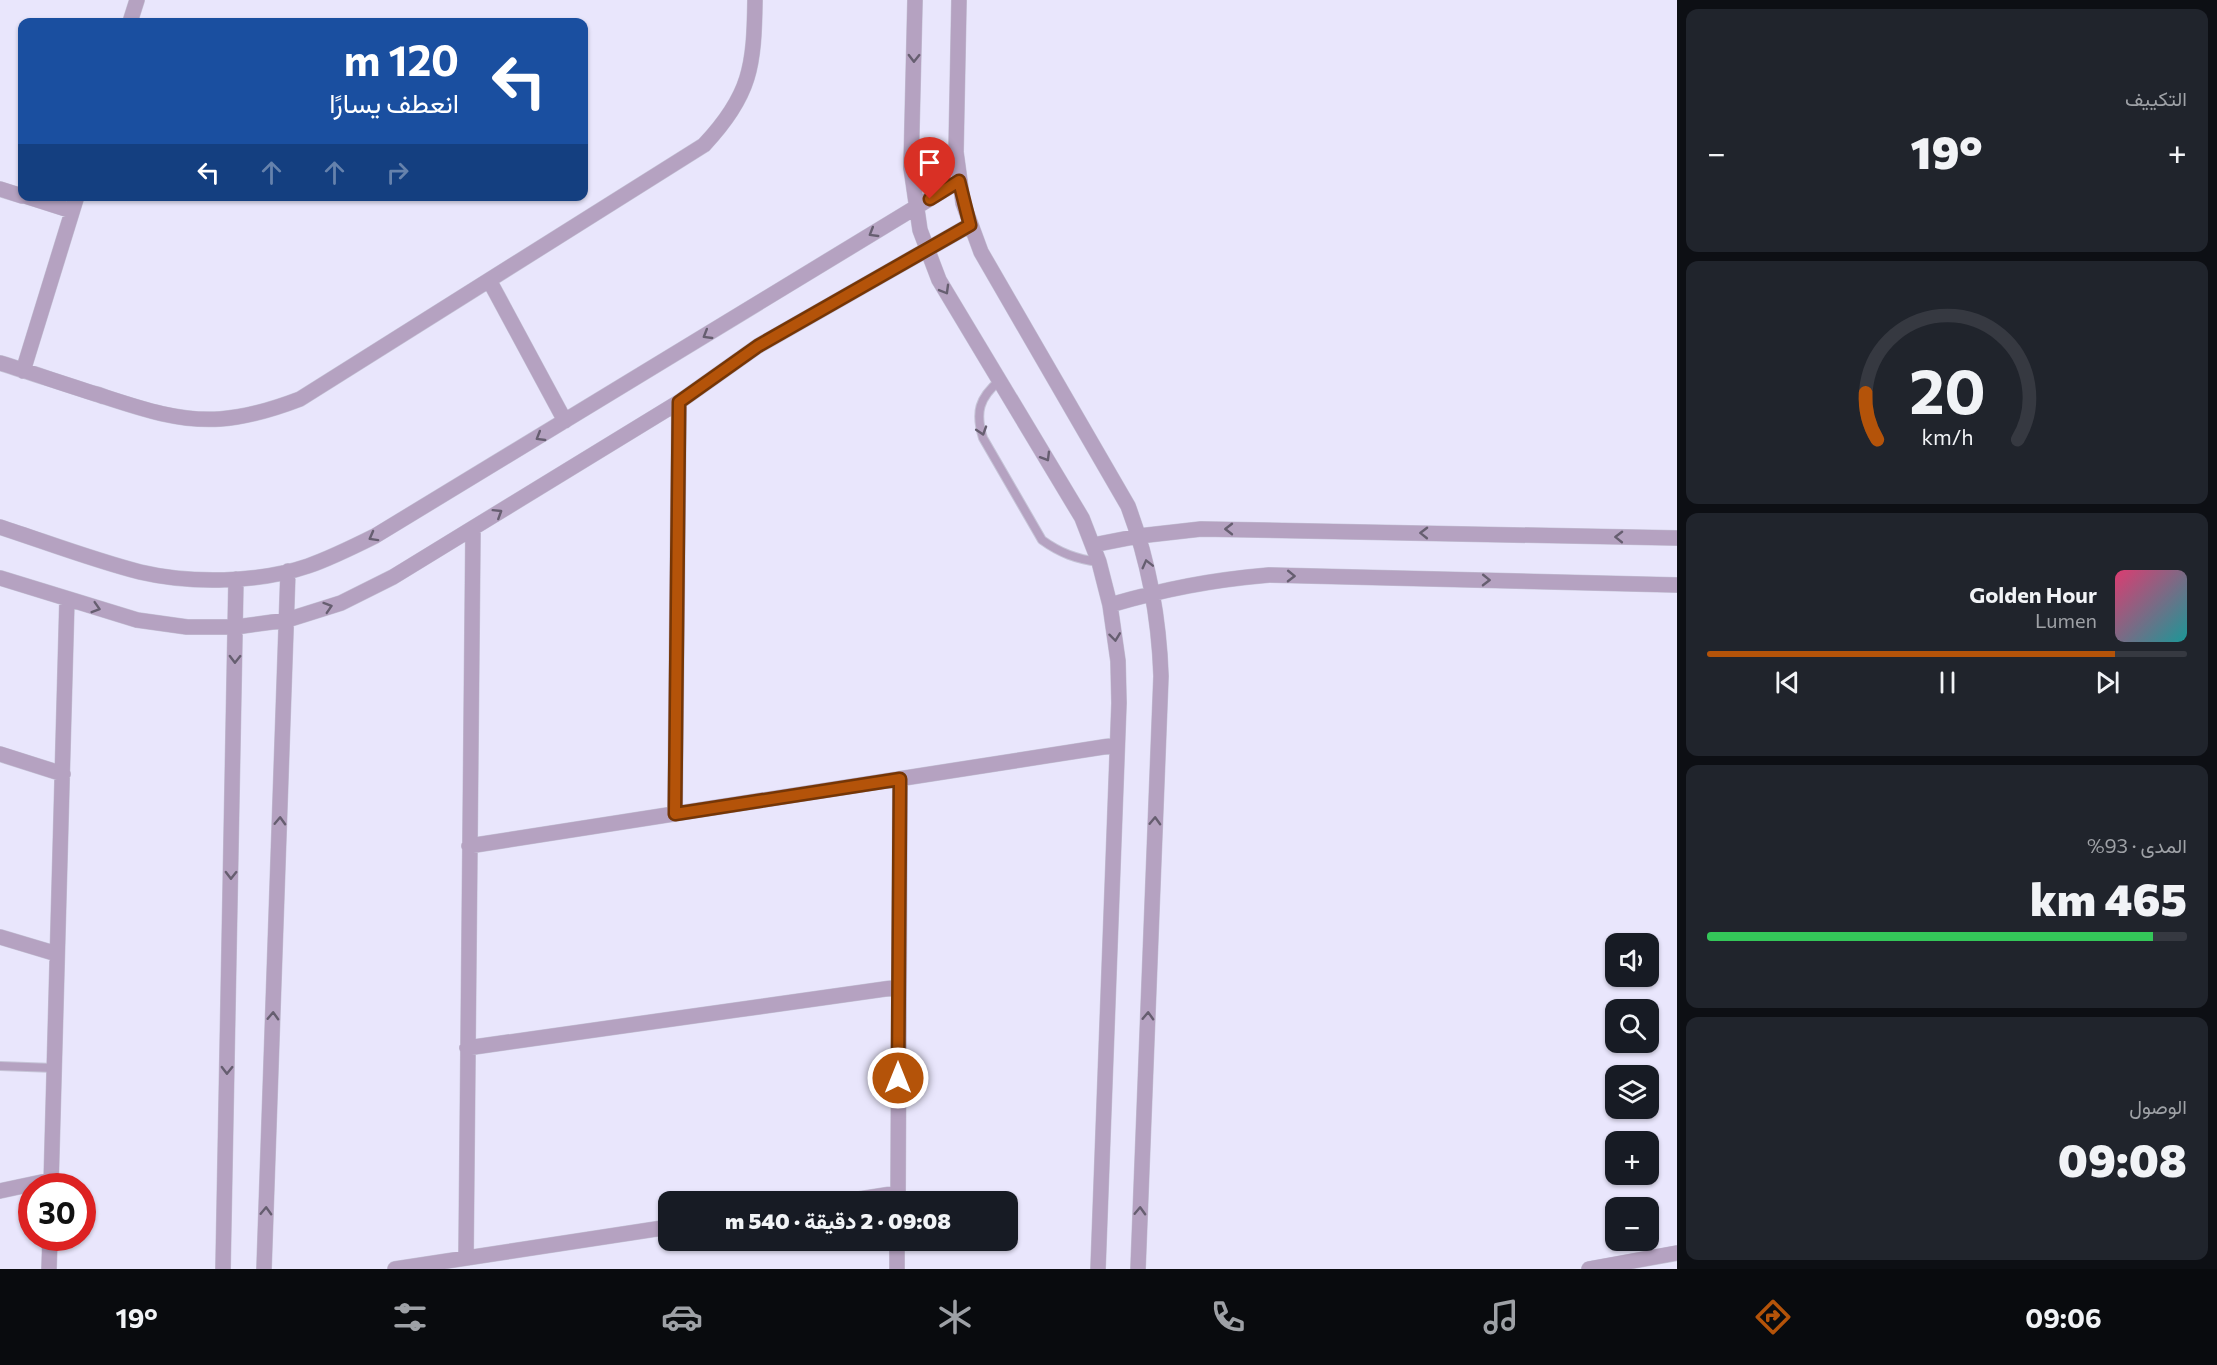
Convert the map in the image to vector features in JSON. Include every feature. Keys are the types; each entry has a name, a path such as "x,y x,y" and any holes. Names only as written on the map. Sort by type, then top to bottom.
{"street":[{"path":"131,18 137,0"},
{"path":"0,363 158,414 190,419 244,416 273,409 308,394 704,145 727,120 740,98 749,75 754,44 755,0"},
{"path":"915,0 912,168 916,208 927,251 939,280 1082,518 1099,562 1110,605 1118,661 1119,703 1098,1269"},
{"path":"959,0 956,152 959,181 970,225 981,252 1128,506 1139,536 1154,592 1161,676 1138,1269"},
{"path":"0,527 141,572 179,578 236,579 288,571 342,553 375,536 959,181"},
{"path":"0,189 18,194"},
{"path":"23,371 74,204 55,201"},
{"path":"0,578 137,620 187,627 236,627 287,620 341,603 393,577 679,402 758,346 970,225"},
{"path":"489,280 565,421"},
{"path":"675,814 679,402"},
{"path":"466,1258 473,528"},
{"path":"1093,545 1139,536 1201,530 1677,538"},
{"path":"264,1269 288,571"},
{"path":"1110,605 1154,592 1211,580 1269,575 1677,585"},
{"path":"223,1269 236,579"},
{"path":"51,1173 67,599"},
{"path":"469,846 1116,745"},
{"path":"0,754 63,774"},
{"path":"898,1191 900,779"},
{"path":"0,937 57,954"},
{"path":"467,1048 899,987"},
{"path":"0,1191 18,1188"},
{"path":"395,1269 658,1229"},
{"path":"49,1269 50,1251"},
{"path":"897,1251 897,1269"},
{"path":"1589,1269 1677,1253"}],"lane":[{"path":"1000,380 987,391 980,406 978,422 983,438 1041,540 1057,551 1078,559 1099,562"},
{"path":"0,1066 54,1068"}],"route":[{"path":"898,1078 900,779 675,814 679,402 758,346 970,225 959,181 930,199"}]}
